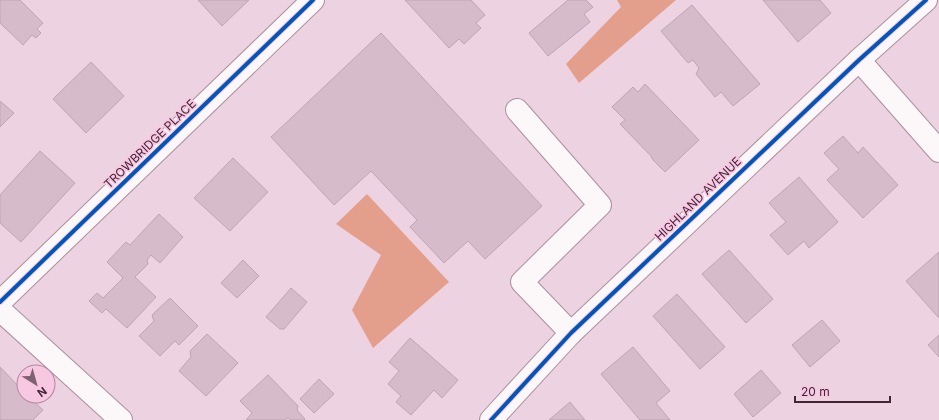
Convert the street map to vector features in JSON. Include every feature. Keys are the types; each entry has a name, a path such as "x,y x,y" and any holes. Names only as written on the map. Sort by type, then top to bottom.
{"street":[{"name":"TROWBRIDGE PLACE","path":"0,302 313,0"},
{"name":"HIGHLAND AVENUE","path":"490,420 571,333 859,60 926,0"},
{"path":"859,60 939,151"},
{"path":"517,110 600,205 522,282 571,333"},
{"path":"0,310 121,420"}],"shaded area":[{"path":"617,0 676,0 579,83 566,64 621,7"},
{"path":"367,194 449,282 373,348 352,310 381,255 336,224"}],"building":[{"path":"0,0 20,0 43,23 37,29 41,33 36,38 32,35 23,45 0,23"},
{"path":"198,0 249,0 222,26"},
{"path":"405,0 471,0 485,15 476,23 481,28 464,44 459,39 449,48"},
{"path":"568,0 586,0 593,7 584,14 590,22 548,56 529,33"},
{"path":"763,0 820,0 831,13 798,42"},
{"path":"692,5 760,84 733,106 721,92 715,97 696,74 699,68 693,60 688,63 661,31"},
{"path":"381,33 542,206 485,259 468,241 444,263 410,227 417,220 371,171 334,205 271,137"},
{"path":"91,62 124,96 86,133 53,99"},
{"path":"645,84 699,140 665,172 620,124 625,120 612,107 633,87 638,92"},
{"path":"0,101 14,113 0,127"},
{"path":"843,136 858,153 863,147 898,185 863,218 827,180 839,169 824,153"},
{"path":"40,151 75,183 21,242 0,223 0,195"},
{"path":"233,158 268,192 230,231 194,198"},
{"path":"799,177 838,222 809,248 804,241 788,255 770,235 786,222 769,203"},
{"path":"159,214 183,237 160,263 151,255 147,260 148,264 135,277 156,297 127,328 106,309 102,313 89,301 97,293 103,298 123,278 107,262 126,242 130,245"},
{"path":"729,250 773,299 746,323 702,274"},
{"path":"939,252 939,317 938,317 906,281"},
{"path":"243,260 259,276 237,298 221,283"},
{"path":"291,288 307,302 284,329 280,329 266,317"},
{"path":"677,294 725,347 700,369 653,316"},
{"path":"170,298 198,326 179,345 175,341 160,356 139,336 154,321 152,315"},
{"path":"822,320 840,341 810,367 792,345"},
{"path":"207,334 238,363 206,396 179,371 191,357 190,351"},
{"path":"939,335 939,357 928,345"},
{"path":"410,338 458,380 442,398 434,390 411,415 396,402 401,396 388,384 399,371 389,362"},
{"path":"633,347 670,391 656,403 670,420 640,420 601,374"},
{"path":"0,367 16,384 16,404 37,404 43,410 33,420 0,420"},
{"path":"761,370 781,393 753,417 734,394"},
{"path":"268,375 298,406 297,410 305,419 304,420 290,420 288,418 285,420 246,420 252,413 240,401"},
{"path":"319,379 334,394 314,413 300,399"},
{"path":"570,402 585,420 549,420"}],"cycle path":[{"path":"0,302 313,0"},
{"path":"491,420 571,333 859,60 926,0"}]}
